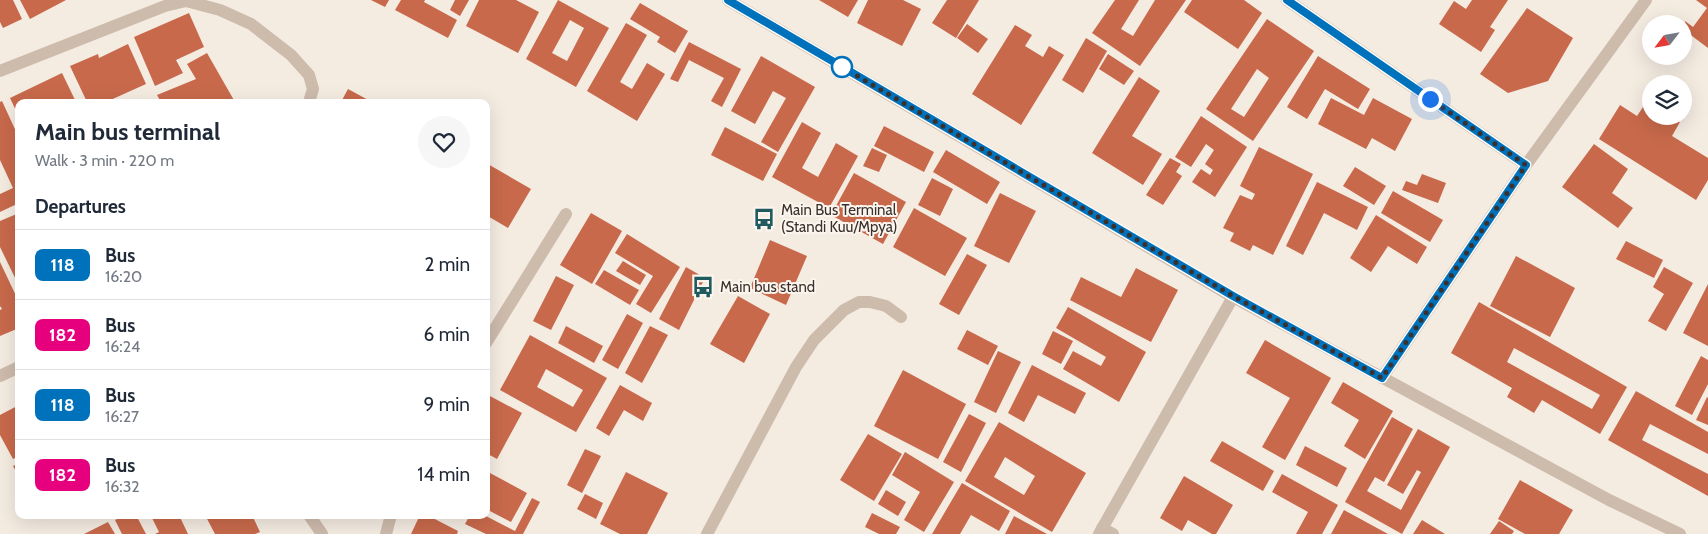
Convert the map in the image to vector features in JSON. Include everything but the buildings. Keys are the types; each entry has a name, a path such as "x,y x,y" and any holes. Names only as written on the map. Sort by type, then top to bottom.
{"street":[{"path":"728,0 1233,296 1609,500 1680,534"},
{"path":"1287,0 1306,5 1526,165"},
{"path":"1382,378 1526,165 1646,0"},
{"path":"0,72 164,6 186,1 220,10 251,24 290,55 308,75 313,89 310,99"},
{"path":"490,337 566,214"},
{"path":"1105,532 1233,296"},
{"path":"707,534 791,376 814,340 844,310 859,302 870,302 886,306 901,317"},
{"path":"0,376 15,369"},
{"path":"311,519 317,532"},
{"path":"386,534 390,519"}],"bus line":[{"name":"118","path":"728,0 1233,296 1382,378 1526,165 1287,0"}],"place":[{"name":"Main Bus Terminal (Standi Kuu/Mpya)","path":"764,219"},
{"name":"Main bus stand","path":"703,287"}],"route":[{"path":"842,67 1233,296 1382,378 1526,165 1430,99"}]}
